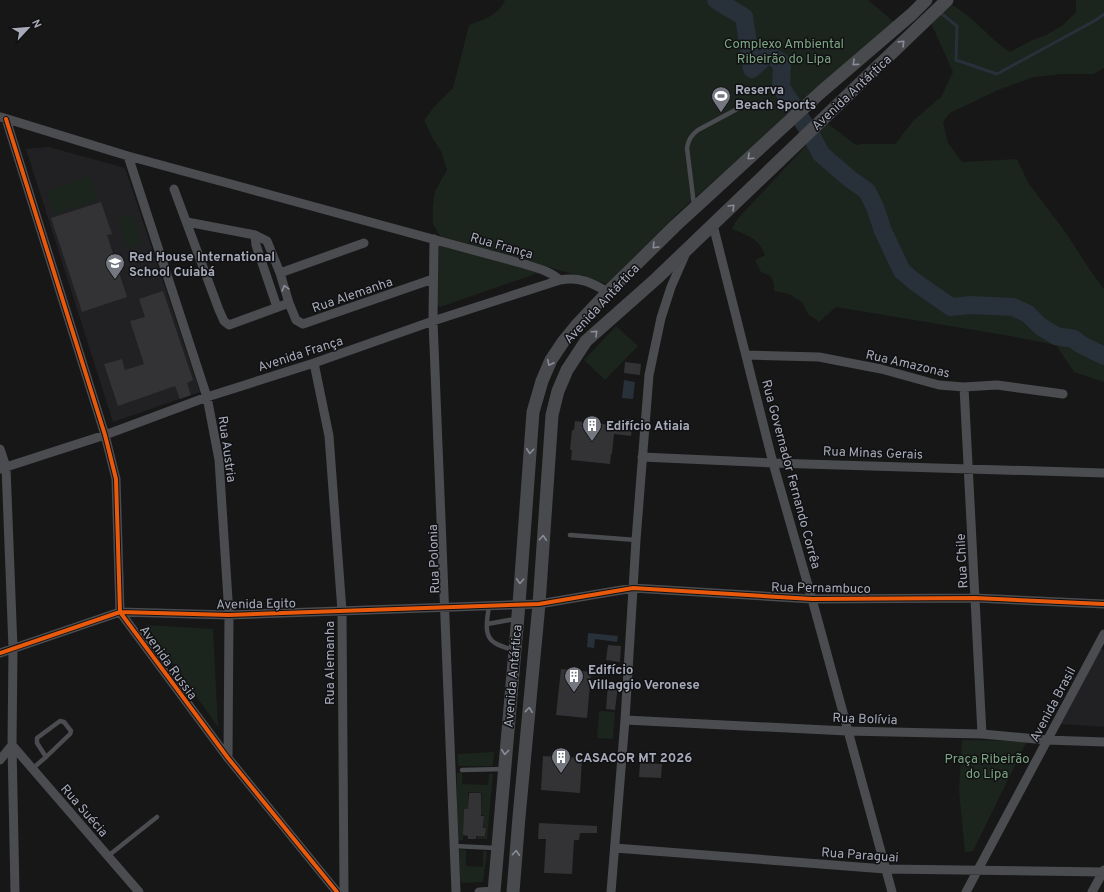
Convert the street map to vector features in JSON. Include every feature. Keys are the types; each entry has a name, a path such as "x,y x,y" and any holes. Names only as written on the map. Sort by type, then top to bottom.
{"main road":[{"name":"Avenida Antártica","path":"494,891 519,604 533,412 542,381 551,360 576,326 608,292 694,209 821,92 912,14 926,0"},
{"name":"Avenida Antártica","path":"513,892 518,817 539,604 552,415 558,391 567,370 586,341 656,280 792,147 947,0"},
{"path":"608,292 627,305"},
{"path":"500,814 518,817"}],"street":[{"name":"Rua França","path":"3,118 128,156 434,239 544,271 554,275 560,280"},
{"path":"3,118 105,435 116,479 120,612"},
{"name":"Rua Austria","path":"128,156 207,397 218,460 228,615 228,758"},
{"path":"174,189 224,321 229,326 289,303"},
{"name":"Rua Alemanha","path":"187,222 255,236 267,241 296,320 303,324 434,279"},
{"name":"Rua Governador Fernando Corrêa","path":"713,225 773,462 892,892"},
{"path":"255,236 256,245 277,307"},
{"path":"433,321 434,239"},
{"path":"280,273 364,243"},
{"path":"611,892 625,720 636,540 649,375 661,318 671,287 690,246"},
{"name":"Avenida França","path":"3,468 105,435 207,397 314,363 433,321 560,280 573,278 580,279 608,292"},
{"name":"Rua Polonia","path":"433,321 456,892"},
{"name":"Rua Amazonas","path":"747,355 819,357 881,369 939,385 964,387 997,385 1063,394"},
{"name":"Rua Alemanha","path":"314,363 329,436 342,611 344,892"},
{"name":"Rua Chile","path":"964,387 970,468 982,734"},
{"path":"0,449 3,468 12,648 15,892"},
{"name":"Rua Minas Gerais","path":"642,457 1104,472"},
{"name":"Rua Pernambuco","path":"519,604 539,604 633,588 812,599 975,598 1104,604"},
{"name":"Avenida Egito","path":"0,653 120,612 228,615 519,604"},
{"name":"Avenida Russia","path":"120,612 228,758 338,892"},
{"name":"Avenida Brasil","path":"966,892 1104,634"},
{"name":"Rua Bolívia","path":"625,720 847,731 982,734 1047,740 1104,742"},
{"path":"0,760 12,745"},
{"name":"Rua Suécia","path":"12,745 139,892"},
{"name":"Rua Paraguai","path":"615,848 885,869 1104,872"},
{"path":"1092,892 1104,872"},
{"path":"479,892 494,891"}],"lane":[{"path":"694,209 687,148 688,141 692,134 698,130 739,108"},
{"path":"570,536 636,540"},
{"path":"489,605 487,632 490,639 494,643 515,651"},
{"path":"488,624 517,619"},
{"path":"32,769 46,758 70,734 71,731 64,722 60,721 37,738 37,743 46,758"},
{"path":"462,770 504,769"},
{"path":"108,856 157,817"},
{"path":"454,846 498,848"}],"shaded area":[{"name":"Red House International School Cuiabá","path":"49,147 125,168 200,392 113,422 26,149"},
{"path":"624,380 635,382 633,399 622,398"},
{"path":"588,633 618,636 617,642 595,639 594,648 587,647"},
{"path":"1100,648 1104,650 1104,727 1061,724"}],"green space":[{"name":"Complexo Ambiental Ribeirão do Lipa","path":"505,0 868,0 894,22 681,210 607,284 440,236 433,224 435,191 447,170 441,151 433,139 424,120 434,107 453,88 469,25 485,19 495,13 499,10"},
{"path":"1076,0 1104,0 1104,68 1094,74 1061,74 1034,77 998,90 950,113 943,122 948,143 962,162 1017,159 1029,184 1064,230 1104,289 1104,382 1074,372 1056,345 836,307 819,322 808,314 802,302 789,294 774,291 774,283 770,276 761,272 755,260 765,255 762,249 752,238 732,229 736,221 827,123 856,145 895,144 915,119 941,97 953,72 930,21 950,4 967,15 1010,52 1063,25 1076,12"},
{"path":"90,176 98,200 54,214 46,191"},
{"path":"133,214 142,244 127,248 118,219"},
{"path":"444,245 537,270 538,273 440,307 436,303 438,246"},
{"path":"616,326 638,346 605,380 584,360"},
{"path":"146,625 213,629 218,727"},
{"path":"599,711 615,712 613,739 597,738"},
{"name":"Praça Ribeirão do Lipa","path":"962,740 1027,741 973,851 965,852 959,791"},
{"path":"494,752 493,765 491,766 458,766 457,754"},
{"path":"462,772 462,784 488,785 489,774 493,774 487,839 477,839 477,836 486,836 484,815 481,815 482,793 468,792 468,809 464,809 463,840 457,840 457,773"},
{"path":"459,849 466,850 466,866 483,867 483,851 487,851 483,882 463,883 460,881"}],"building":[{"path":"101,202 112,234 107,235 127,297 82,312 51,218"},
{"path":"163,291 193,380 187,383 191,395 180,399 175,386 118,406 104,364 122,359 125,370 144,364 130,321 145,317 139,299"},
{"path":"625,362 641,364 640,375 624,373"},
{"name":"Edifício Atiaia","path":"624,419 633,420 631,436 614,434 610,464 571,460 572,450 570,450 572,430 574,430 575,421 623,426"},
{"path":"608,645 621,646 620,662 606,660"},
{"name":"Edifício Villaggio Veronese","path":"561,669 591,672 587,718 556,715"},
{"path":"608,684 618,685 615,710 606,709"},
{"name":"CASACOR MT 2026","path":"543,756 582,758 580,793 541,790"},
{"path":"640,763 662,764 661,778 639,777"},
{"path":"469,793 481,793 481,816 484,816 483,828 486,828 485,836 476,836 476,839 468,839 468,836 463,835 464,809 468,809"},
{"path":"539,823 597,826 597,833 580,833 579,840 574,840 572,874 544,873 546,839 538,839"}],"waterway":[{"path":"716,0 744,17 752,69 768,54 782,63 781,87 810,133 821,154 850,179 867,191 875,207 883,231 902,271 951,307 971,305 1013,307 1028,314 1040,326 1056,336 1074,339 1080,344 1104,356"},
{"path":"723,5 724,0"},
{"path":"942,14 957,26 956,60 997,74 1096,20 1104,14"}],"cycle path":[{"path":"6,119 105,435 116,479 120,612 228,758 337,892"},
{"path":"0,653 120,612 229,615 539,604 633,588 812,599 975,598 1104,604"}],"place":[{"name":"Reserva Beach Sports","path":"721,113"},
{"name":"Red House International School Cuiabá","path":"115,280"},
{"name":"Edifício Atiaia","path":"592,442"},
{"name":"Edifício Villaggio Veronese","path":"574,693"},
{"name":"CASACOR MT 2026","path":"561,774"}]}
